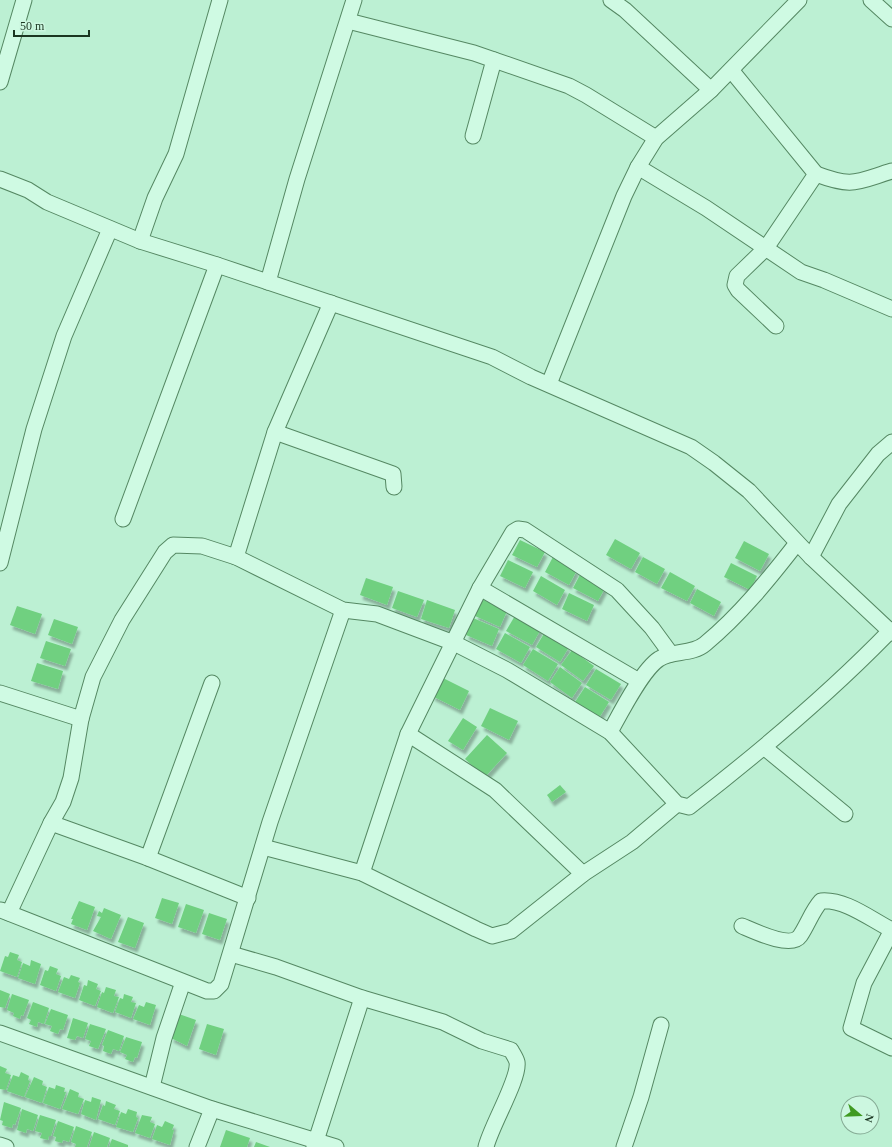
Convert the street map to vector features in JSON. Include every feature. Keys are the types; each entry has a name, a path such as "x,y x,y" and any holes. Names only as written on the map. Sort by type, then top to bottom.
{"street":[{"path":"0,82 24,0"},
{"path":"140,241 155,198 176,154 220,0"},
{"path":"268,282 297,179 354,0"},
{"path":"611,0 625,10 711,90"},
{"path":"549,384 624,196 638,167 656,138 711,90 799,0"},
{"path":"871,0 892,18"},
{"path":"348,21 494,60 569,86 656,138"},
{"path":"474,136 494,60"},
{"path":"731,70 816,174 835,181 849,183 862,182 892,171"},
{"path":"638,167 706,208 801,272 824,280 892,309"},
{"path":"776,326 738,290 735,285 737,276 766,248 816,174"},
{"path":"0,179 28,190 47,202 140,241 217,265 492,357 691,447 749,491 811,557 891,632 852,670 765,748 689,807 677,804 610,732 507,670 454,643 377,614 343,610 236,557 202,546 173,545 165,552 122,620 103,655 93,677 81,719 71,778 63,802 4,912 183,982 207,991 214,991 221,984 270,822 343,610"},
{"path":"0,563 34,429 64,336 110,229"},
{"path":"123,519 217,265"},
{"path":"236,557 276,432 332,303"},
{"path":"276,432 393,474 394,487"},
{"path":"811,557 839,504 878,454 892,442"},
{"path":"362,873 408,734 480,588 512,532 518,529 525,530 617,590 652,628 671,654"},
{"path":"610,732 639,681 658,659 702,646 721,630 763,585 797,543"},
{"path":"480,588 639,681"},
{"path":"148,858 212,683"},
{"path":"0,693 81,719"},
{"path":"408,734 495,790 584,874"},
{"path":"765,748 845,814"},
{"path":"263,847 362,873 492,936 511,931 584,874 632,842 677,804"},
{"path":"51,823 148,858 248,898"},
{"path":"742,926 778,940 792,941 799,937 814,909 821,901 832,900 843,904 892,930 864,983 851,1028 892,1048"},
{"path":"231,954 276,967 362,998 442,1022 482,1041 511,1050 517,1062 514,1079 499,1112 486,1147"},
{"path":"152,1087 164,1038 183,982"},
{"path":"315,1144 362,998"},
{"path":"624,1147 641,1097 661,1025"},
{"path":"0,1033 315,1144 336,1147"},
{"path":"197,1147 212,1108"},
{"path":"0,1145 6,1147"}],"building":[{"path":"615,539 640,553 631,569 606,555"},
{"path":"520,540 545,552 537,567 512,555"},
{"path":"744,541 769,554 760,571 735,558"},
{"path":"553,557 577,570 569,585 545,572"},
{"path":"643,557 665,569 657,584 635,572"},
{"path":"508,560 533,572 525,588 500,576"},
{"path":"731,563 757,576 750,590 724,577"},
{"path":"670,572 695,586 687,601 661,588"},
{"path":"581,573 606,586 598,601 573,588"},
{"path":"541,576 565,590 557,605 533,591"},
{"path":"366,578 393,587 387,605 360,595"},
{"path":"697,589 721,602 714,616 690,603"},
{"path":"398,591 424,600 417,617 392,608"},
{"path":"569,593 594,605 587,621 562,609"},
{"path":"482,599 507,611 500,627 475,616"},
{"path":"427,600 455,610 449,628 421,619"},
{"path":"17,606 42,614 35,634 10,625"},
{"path":"516,614 541,629 532,645 506,631"},
{"path":"473,618 499,629 492,646 466,635"},
{"path":"54,619 78,627 72,644 48,635"},
{"path":"545,632 569,647 560,662 536,647"},
{"path":"505,633 530,647 521,663 496,649"},
{"path":"46,641 71,649 65,666 40,658"},
{"path":"533,649 558,664 548,681 523,665"},
{"path":"572,650 594,666 583,681 561,665"},
{"path":"37,663 63,671 58,689 31,681"},
{"path":"560,667 582,683 572,698 550,682"},
{"path":"596,669 621,684 611,700 586,685"},
{"path":"441,677 469,691 460,710 432,696"},
{"path":"585,687 609,702 599,718 575,702"},
{"path":"490,708 518,721 509,740 481,726"},
{"path":"463,718 477,727 463,750 448,741"},
{"path":"487,735 507,753 485,777 465,759"},
{"path":"560,785 566,792 552,802 547,795"},
{"path":"162,898 179,903 172,924 155,918"},
{"path":"79,901 95,907 87,930 71,924 73,919 71,919"},
{"path":"186,904 204,910 196,933 178,927"},
{"path":"104,908 121,915 111,939 93,931 101,917 97,916 99,911 102,913"},
{"path":"209,913 227,919 220,940 202,934"},
{"path":"128,917 144,923 135,948 118,942"},
{"path":"10,952 19,955 17,960 22,962 17,977 0,971 5,956 8,957"},
{"path":"31,960 41,964 35,984 18,978 23,963 30,966"},
{"path":"50,966 58,969 56,974 61,976 56,991 40,985 45,970 48,971"},
{"path":"71,975 80,978 78,982 80,983 75,998 58,992 64,977 69,979"},
{"path":"88,980 98,984 96,989 101,991 95,1006 79,1000 84,985 87,986"},
{"path":"106,987 116,990 114,996 119,997 113,1013 97,1007 102,992 104,993"},
{"path":"0,990 10,994 5,1008 0,1007"},
{"path":"12,994 29,1000 23,1016 21,1015 20,1019 13,1016 14,1013 7,1010"},
{"path":"124,994 133,997 131,1002 136,1003 131,1018 115,1012 120,998 123,999"},
{"path":"33,1002 49,1008 44,1024 38,1022 37,1027 29,1024 31,1020 27,1018"},
{"path":"146,1002 156,1005 150,1025 133,1019 139,1005 144,1007"},
{"path":"51,1009 68,1015 63,1030 60,1029 58,1034 50,1031 52,1026 45,1024"},
{"path":"179,1014 196,1020 187,1046 171,1038"},
{"path":"73,1018 88,1023 83,1038 77,1036 75,1040 67,1038"},
{"path":"90,1024 106,1029 98,1049 89,1046 91,1041 85,1039"},
{"path":"207,1024 224,1029 216,1055 199,1049"},
{"path":"108,1030 124,1036 119,1051 113,1049 111,1054 103,1051 104,1046 102,1045"},
{"path":"126,1037 142,1042 137,1058 135,1057 133,1062 125,1059 127,1055 120,1052"},
{"path":"0,1066 7,1069 5,1073 11,1075 6,1090 0,1089"},
{"path":"21,1072 29,1076 28,1080 30,1081 24,1097 7,1091 13,1075 19,1077"},
{"path":"34,1077 43,1081 42,1085 47,1087 42,1103 25,1097"},
{"path":"56,1085 65,1088 64,1092 66,1092 60,1109 43,1103 49,1087 55,1089"},
{"path":"70,1089 79,1093 78,1097 84,1099 78,1114 62,1109"},
{"path":"92,1097 101,1100 96,1120 81,1114 85,1100 91,1102"},
{"path":"106,1101 116,1105 114,1109 120,1111 115,1125 98,1119"},
{"path":"4,1102 21,1108 15,1125 13,1124 12,1128 2,1125 3,1121 0,1120"},
{"path":"22,1109 38,1115 33,1131 27,1129 26,1133 17,1130"},
{"path":"128,1109 137,1112 136,1117 138,1118 133,1132 116,1127 121,1112 126,1114"},
{"path":"40,1115 56,1120 51,1136 49,1136 48,1140 40,1138 42,1133 35,1131"},
{"path":"142,1115 152,1117 150,1122 155,1124 150,1138 135,1133"},
{"path":"58,1121 74,1127 69,1142 63,1140 62,1143 55,1141 56,1137 53,1136"},
{"path":"165,1121 174,1125 170,1145 152,1139 157,1125 162,1127"},
{"path":"76,1126 92,1132 87,1147 75,1147 76,1144 71,1142"},
{"path":"226,1130 250,1138 247,1147 220,1147"},
{"path":"94,1132 110,1138 107,1147 89,1147"},
{"path":"112,1139 128,1145 128,1147 109,1147"},
{"path":"256,1142 270,1147 254,1147"}]}
